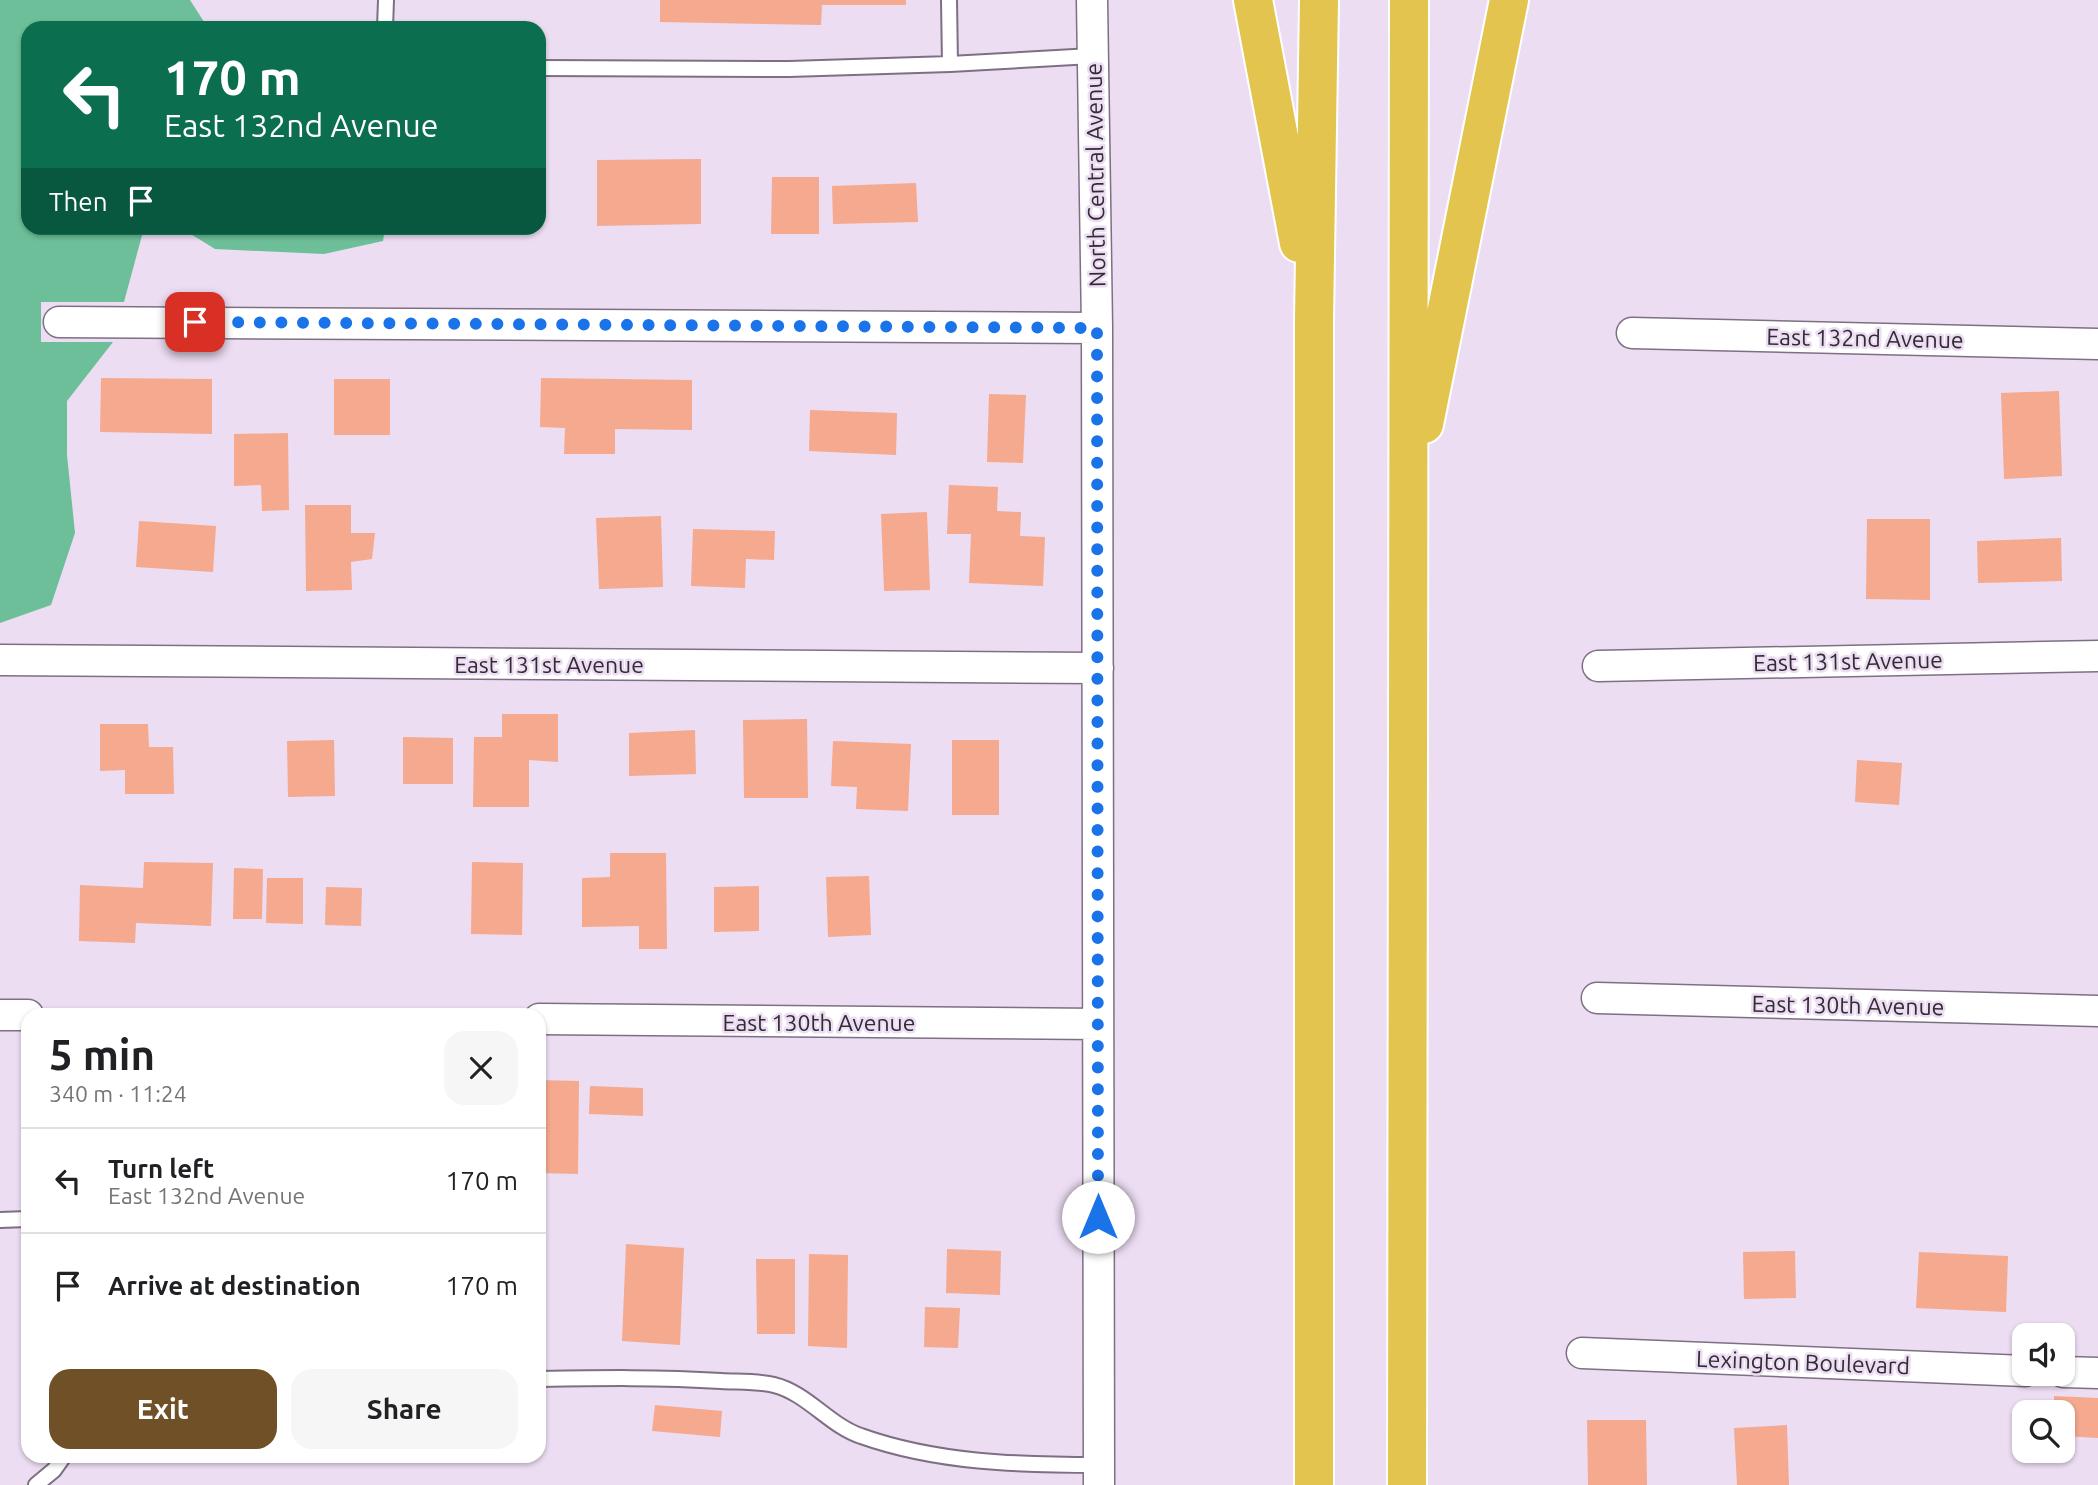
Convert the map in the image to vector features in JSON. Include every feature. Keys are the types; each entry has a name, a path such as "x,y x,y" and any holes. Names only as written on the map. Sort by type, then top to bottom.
{"highway":[{"path":"1253,0 1314,320"},
{"path":"1314,1485 1314,320 1319,0"},
{"path":"1407,1485 1409,0"},
{"path":"1408,509 1509,0"}],"street":[{"name":"North Central Avenue","path":"1092,0 1097,328 1099,1475"},
{"path":"59,321 1097,328"},
{"name":"East 132nd Avenue","path":"1632,333 2098,344"},
{"name":"East 131st Avenue","path":"1598,666 2098,656"},
{"name":"East 131st Avenue","path":"0,660 1098,668"},
{"name":"East 130th Avenue","path":"1597,998 2098,1011"},
{"path":"0,1015 21,1015"},
{"name":"East 130th Avenue","path":"546,1019 1098,1024"},
{"name":"Lexington Boulevard","path":"1582,1353 2012,1370"},
{"path":"2075,1372 2098,1373"}],"lane":[{"path":"385,21 386,0"},
{"path":"950,0 950,64"},
{"path":"546,68 789,69 1093,57"},
{"path":"0,1220 21,1219"},
{"path":"546,1379 680,1378 774,1385 811,1403 858,1435 893,1445 956,1458 1099,1475"},
{"path":"36,1485 59,1463"}],"green space":[{"path":"0,0 190,0 204,21 21,21 21,235 142,235 124,302 41,302 41,342 113,342 67,401 67,455 75,533 51,605 0,623"},
{"path":"192,235 384,235 383,241 324,254 215,249"}],"building":[{"path":"660,0 906,0 906,5 822,5 821,25 660,22"},
{"path":"701,159 701,224 597,226 597,160"},
{"path":"772,177 819,177 819,234 771,234"},
{"path":"916,183 918,222 833,224 832,186"},
{"path":"101,378 212,379 212,434 100,432"},
{"path":"541,378 692,380 692,430 615,429 615,454 564,454 565,428 540,427"},
{"path":"334,379 390,379 390,435 334,435"},
{"path":"2059,391 2062,476 2004,479 2001,393"},
{"path":"989,394 1026,395 1023,463 987,462"},
{"path":"810,410 897,413 896,455 809,451"},
{"path":"288,433 289,510 262,511 261,485 234,486 234,434"},
{"path":"949,485 998,487 997,511 1021,512 1020,536 1045,537 1043,586 969,583 971,534 947,534"},
{"path":"305,505 351,505 351,533 375,533 372,559 351,562 352,590 306,591"},
{"path":"927,512 930,590 884,591 881,514"},
{"path":"661,516 663,587 599,589 596,518"},
{"path":"1867,519 1930,519 1930,600 1866,599"},
{"path":"139,521 216,526 213,572 136,567"},
{"path":"693,529 775,531 774,560 746,559 745,588 691,586"},
{"path":"2061,538 2062,581 1978,583 1977,541"},
{"path":"502,714 558,714 558,762 529,760 529,807 473,807 474,737 502,737"},
{"path":"807,719 808,798 744,798 743,720"},
{"path":"100,724 148,724 149,747 173,747 174,794 125,794 125,770 100,771"},
{"path":"695,730 696,774 629,776 629,733"},
{"path":"403,737 453,738 453,784 403,784"},
{"path":"334,740 335,796 288,797 287,741"},
{"path":"952,740 999,740 999,815 952,815"},
{"path":"833,741 911,744 908,811 856,809 857,787 831,786"},
{"path":"1857,760 1902,763 1899,805 1855,802"},
{"path":"610,853 666,853 667,949 639,949 639,926 582,927 582,878 610,877"},
{"path":"144,862 213,863 211,926 136,923 135,943 79,941 80,885 143,888"},
{"path":"472,862 523,863 522,935 471,934"},
{"path":"234,868 263,869 262,919 233,919"},
{"path":"869,876 871,935 828,937 826,877"},
{"path":"267,878 303,878 303,924 266,923"},
{"path":"759,886 759,931 714,932 714,887"},
{"path":"326,887 362,888 361,926 325,925"},
{"path":"546,1080 579,1081 578,1174 546,1173"},
{"path":"590,1086 643,1088 643,1116 589,1114"},
{"path":"626,1244 684,1248 680,1345 622,1341"},
{"path":"947,1249 1001,1251 1000,1295 946,1293"},
{"path":"1795,1251 1796,1298 1744,1299 1743,1252"},
{"path":"1919,1252 2008,1256 2006,1312 1916,1308"},
{"path":"809,1254 848,1255 847,1348 808,1346"},
{"path":"756,1259 795,1259 795,1334 757,1334"},
{"path":"925,1307 960,1308 958,1348 924,1347"},
{"path":"2054,1396 2098,1398 2098,1438 2075,1437 2075,1400 2054,1400"},
{"path":"655,1405 722,1411 720,1437 652,1431"},
{"path":"1587,1420 1646,1420 1647,1485 1588,1485"},
{"path":"1787,1425 1789,1485 1737,1485 1734,1428"}],"route":[{"path":"195,322 1097,328 1098,1217"}]}
